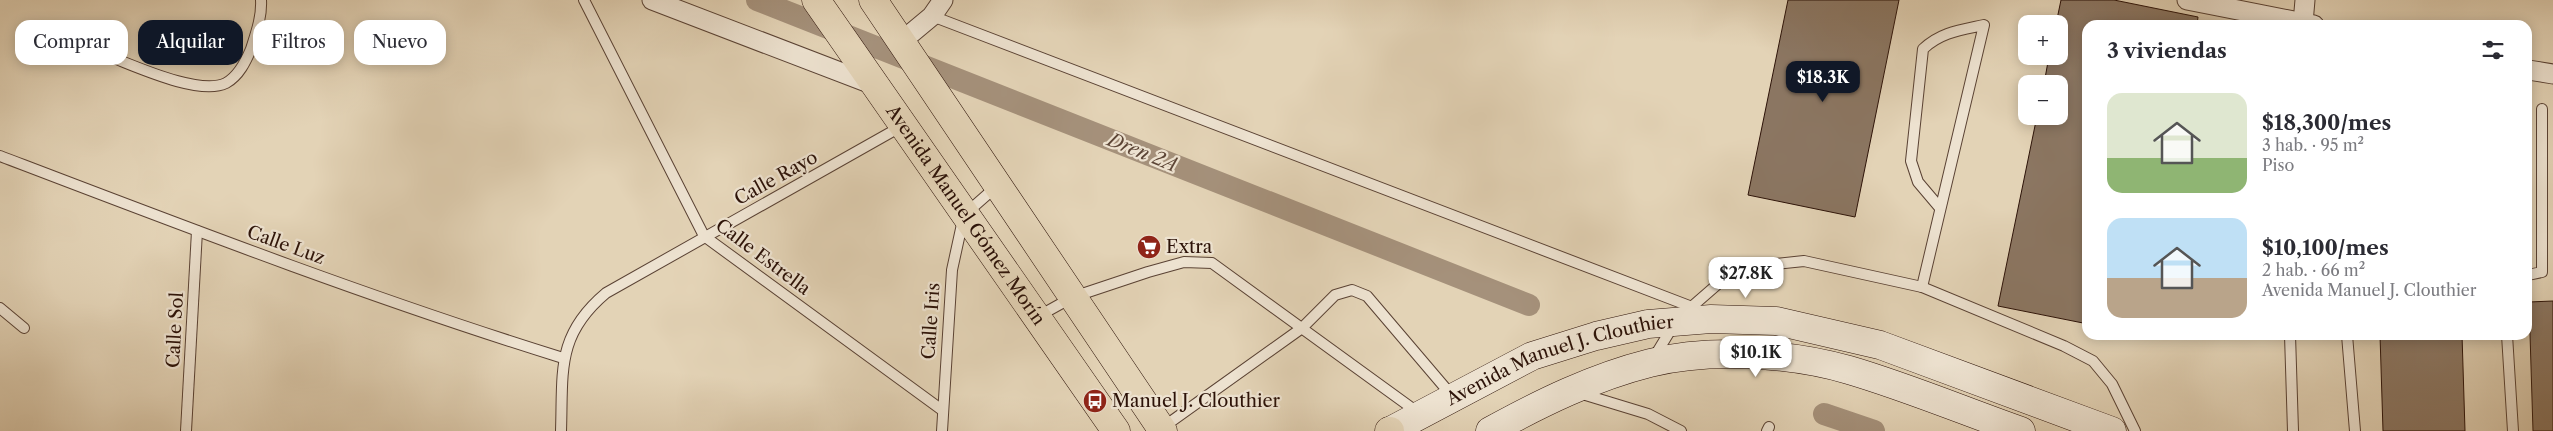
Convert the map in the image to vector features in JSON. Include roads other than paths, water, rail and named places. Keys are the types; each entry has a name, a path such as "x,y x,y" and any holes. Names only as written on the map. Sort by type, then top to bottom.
{"main road":[{"name":"Avenida Manuel Gómez Morín","path":"816,0 1116,431"},
{"path":"873,0 1161,430"},
{"name":"Avenida Manuel J. Clouthier","path":"1390,431 1532,356 1596,336 1684,314 1711,319 1776,321 1832,332 1880,345 2112,431"},
{"name":"Avenida Manuel J. Clouthier","path":"1490,431 1529,409 1571,390 1651,363 1696,356 1793,358 1849,370 2021,431"}],"street":[{"path":"652,0 874,85"},
{"path":"908,51 943,0"},
{"path":"2187,0 2289,20"},
{"path":"2305,0 2308,20"},
{"path":"2532,71 2553,74"}],"lane":[{"path":"128,63 177,82 203,86 226,83 245,64 259,26 261,0"},
{"name":"Calle Estrella","path":"584,0 704,236 942,410"},
{"path":"932,16 1684,314"},
{"path":"1922,287 1984,25 1948,32 1934,38 1923,49 1911,161 1918,182 1940,208"},
{"path":"2532,274 2542,272 2542,108"},
{"name":"Calle Rayo","path":"561,431 563,358 574,329 588,308 606,293 704,236 902,126"},
{"name":"Calle Luz","path":"0,156 196,231 487,334 563,358"},
{"path":"964,215 998,184"},
{"name":"Calle Iris","path":"942,431 952,270 964,215"},
{"name":"Calle Sol","path":"186,431 196,231"},
{"path":"1651,363 1684,314 1719,283 1748,271 1776,264 1804,261 1922,287 2064,346 2093,361 2112,384 2135,431"},
{"path":"1036,318 1073,297 1184,262 1212,262 1421,414"},
{"path":"1161,430 1302,328 1335,295 1352,290 1367,296 1454,397"},
{"path":"0,308 24,328"},
{"path":"2290,340 2293,431"},
{"path":"2346,340 2355,431"},
{"path":"2507,340 2513,431"},
{"path":"1571,390 1648,414 1681,431"}],"waterway":[{"name":"Dren 2A","path":"757,0 1529,305"},
{"name":"Dren 2A","path":"1824,414 1874,431"}],"place":[{"name":"Extra","path":"1149,247"},
{"name":"Manuel J. Clouthier","path":"1095,401"}]}
